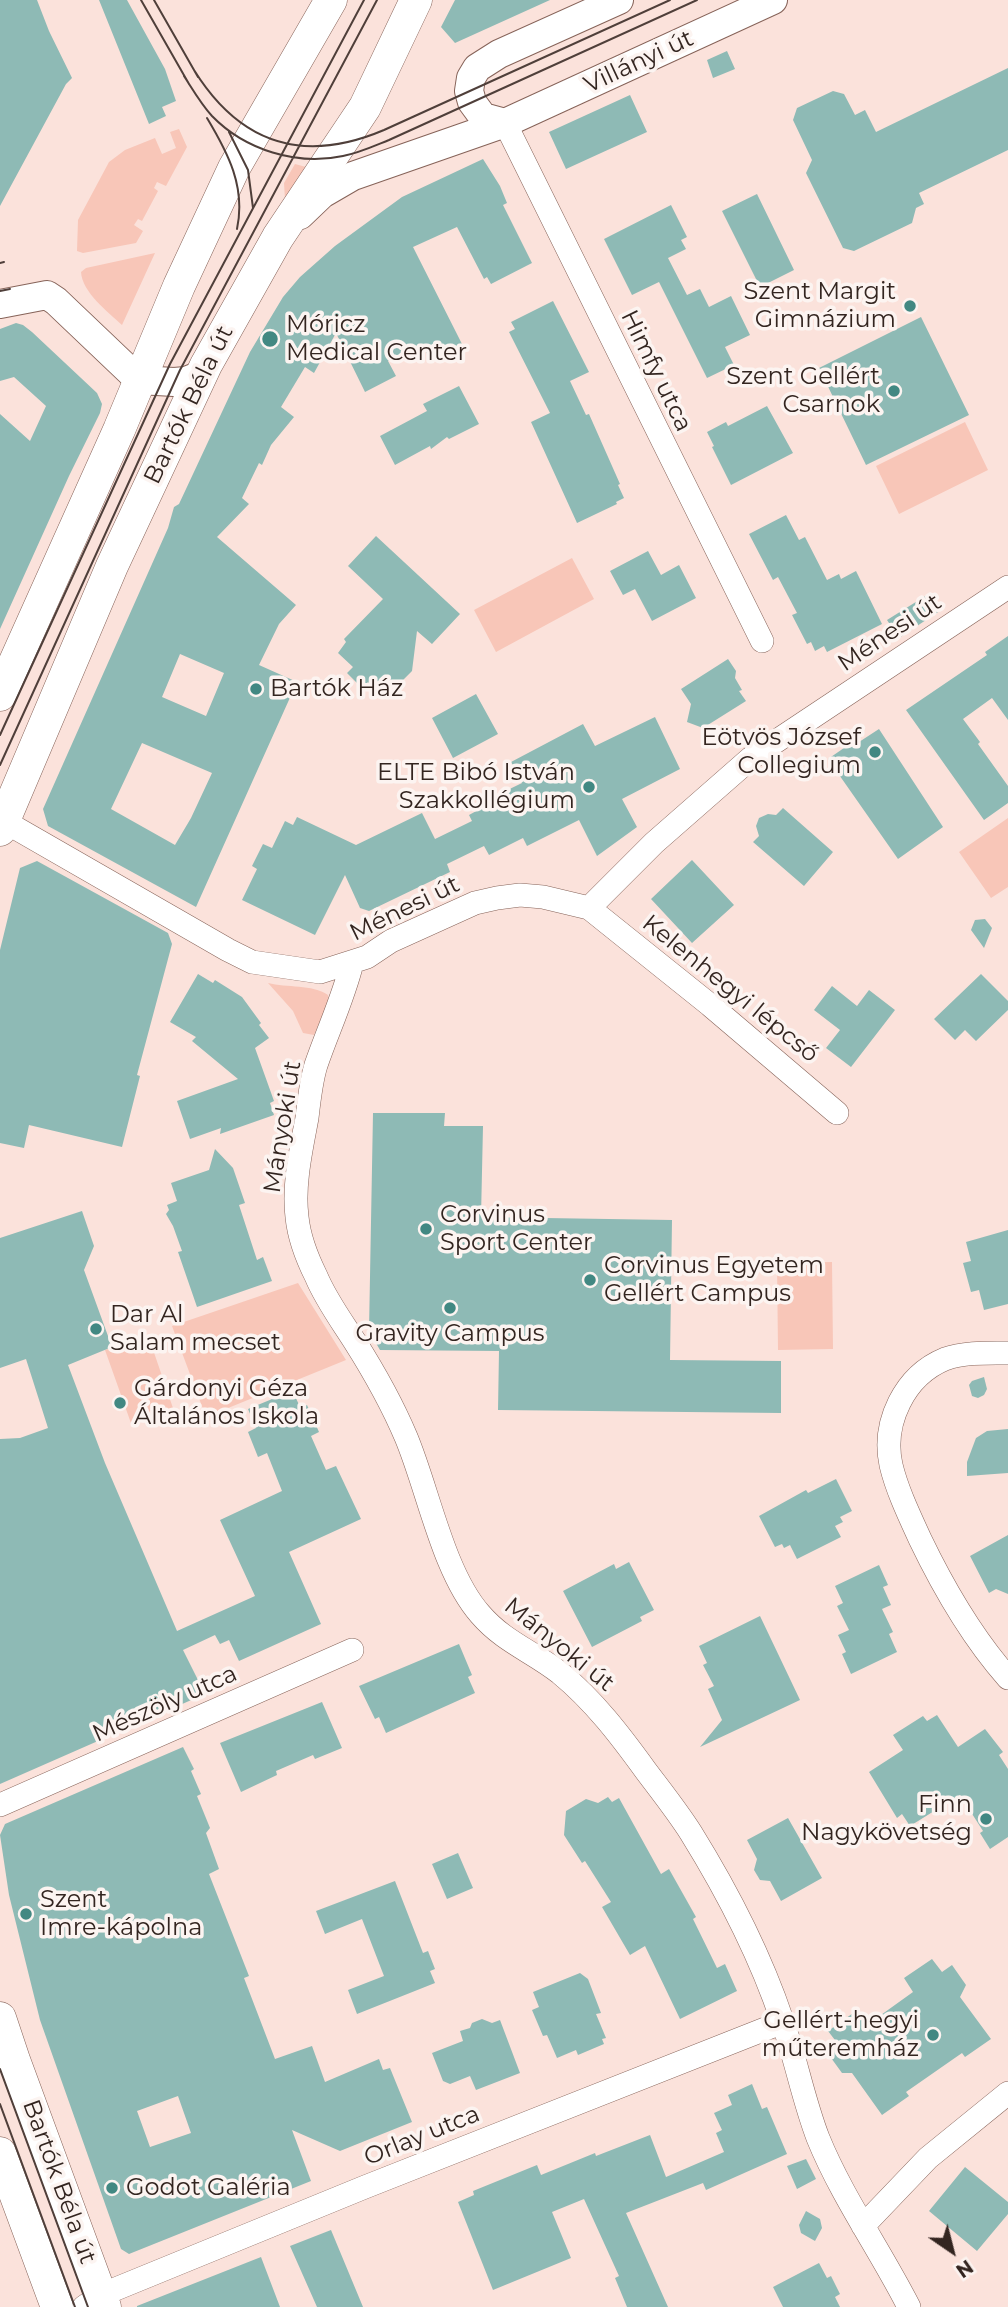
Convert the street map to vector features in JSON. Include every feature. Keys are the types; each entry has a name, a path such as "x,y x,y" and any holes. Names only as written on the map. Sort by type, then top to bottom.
{"main road":[{"name":"Bartók Béla út","path":"0,695 120,430 179,286 234,168 331,0"},
{"name":"Bartók Béla út","path":"1,823 112,566 201,375 278,237 365,107 416,0"},
{"name":"Bartók Béla út","path":"0,2018 97,2303"},
{"name":"Bartók Béla út","path":"0,2154 57,2307"}],"street":[{"name":"Villányi út","path":"278,237 322,194 353,176 505,123 773,0"},
{"path":"505,123 484,117 472,102 469,91 471,78 477,68 499,54 609,5"},
{"name":"Himfy utca","path":"505,123 762,641"},
{"path":"0,304 47,295 139,380 174,382 201,375"},
{"name":"Ménesi út","path":"1,823 252,962 320,972 352,963 444,915 486,900 520,895 543,897 589,908 654,843 751,758 1008,587"},
{"name":"Kelenhegyi lépcső","path":"589,908 837,1113"},
{"name":"Mányoki út","path":"352,963 344,995 315,1068 296,1195 302,1241 314,1273 391,1405 406,1438 450,1561 469,1601 508,1640 556,1670 595,1705 671,1803 690,1832 759,1963 783,2022 802,2094 818,2138 842,2190 909,2307"},
{"path":"1008,1353 982,1353 946,1359 918,1376 909,1385 895,1413 890,1439 891,1462 898,1489 936,1572 965,1624 1008,1678"},
{"name":"Mészöly utca","path":"0,1805 352,1650"},
{"name":"Orlay utca","path":"97,2303 378,2182 783,2022"},
{"path":"863,2226 928,2158 1008,2093"}],"shaded area":[{"path":"179,129 187,147 166,186 157,182 154,188 158,191 142,221 138,219 134,225 143,231 136,243 83,253 77,251 78,220 109,162 125,150 155,138 162,154 176,148 170,132"},
{"path":"295,164 306,167 285,200 284,183"},
{"path":"155,253 122,325 91,294 81,272 86,268"},
{"path":"965,422 988,470 899,514 876,466"},
{"path":"572,558 594,599 496,652 474,610"},
{"path":"1008,818 1008,887 991,898 959,852"},
{"path":"268,983 315,989 328,995 329,1001 314,1035 303,1033 293,1011"},
{"path":"832,1262 833,1349 778,1350 777,1263"},
{"path":"298,1283 346,1360 206,1417 172,1326"},
{"path":"148,1335 174,1411 132,1426 105,1350"}],"building":[{"path":"0,0 37,0 72,78 66,84 0,206"},
{"path":"99,0 127,0 165,69 176,101 162,107 166,116 149,124"},
{"path":"455,0 550,0 455,43 441,27"},
{"path":"727,51 735,69 713,78 707,60"},
{"path":"1008,68 1008,150 919,193 924,204 916,208 912,223 854,251 843,248 806,173 812,160 793,120 797,108 833,91 844,94 855,115 865,110 876,132"},
{"path":"630,95 647,132 566,169 549,132"},
{"path":"483,159 500,186 507,203 503,205 532,263 491,284 487,277 484,279 457,227 413,247 462,344 430,360 423,346 388,361 396,376 365,392 336,333 314,373 305,367 281,407 294,417 271,445 262,465 259,463 242,498 249,504 217,537 296,605 279,624 259,665 297,682 196,907 48,826 43,809 168,528 174,507 179,504 250,352 283,297 300,277 335,246 402,197","holes":["180,654 224,673 206,716 162,697","142,743 212,773 175,845 111,809"]},
{"path":"757,194 794,270 760,287 722,211"},
{"path":"671,205 687,237 681,240 686,249 668,258 687,295 700,289 709,307 731,296 750,335 725,347 734,365 707,378 659,282 632,295 604,239"},
{"path":"553,301 589,372 570,381 586,415 589,414 624,498 577,523 531,422 550,413 509,332 515,329 511,322"},
{"name":"Szent Gellért Csarnok","path":"921,317 969,415 866,465 819,368"},
{"path":"16,323 32,332 97,393 102,404 0,629 0,414 30,441 46,406 14,377 0,381 0,329"},
{"path":"459,386 479,424 449,439 447,437 431,449 430,446 395,465 380,436 427,411 423,404"},
{"path":"767,406 793,453 731,485 707,432 726,422 728,426"},
{"path":"786,515 799,540 805,537 827,580 839,574 841,579 856,571 882,624 827,652 824,646 815,651 811,642 807,644 792,615 797,613 778,577 773,580 749,534"},
{"path":"376,536 460,614 432,644 417,631 412,671 382,697 368,682 362,688 347,673 353,667 338,653 346,642 344,639 383,599 348,566"},
{"path":"648,551 661,575 679,565 696,598 652,621 635,589 623,595 610,571"},
{"path":"927,595 938,612 899,638 887,620"},
{"path":"1008,636 1008,720 992,698 963,719 1008,786 1008,803 984,820 906,710 987,655 985,652"},
{"path":"728,659 736,671 735,678 742,690 739,691 746,701 703,728 687,722 691,704 681,689"},
{"path":"476,694 498,734 453,758 432,718"},
{"path":"655,717 680,769 622,799 637,827 597,856 579,820 527,846 523,838 489,855 484,846 447,864 450,872 369,911 360,908 345,875 315,935 242,900 257,869 252,866 263,844 272,848 285,821 293,825 297,817 356,845 422,813 435,839 472,821 469,815 491,803 489,799 522,783 511,762 583,724 595,746"},
{"path":"879,729 943,827 898,859 828,759 857,739 859,742"},
{"path":"783,808 833,852 804,886 753,842 759,836 756,826 759,818 768,814 776,815"},
{"path":"692,860 734,905 692,943 651,899"},
{"path":"37,861 168,933 172,944 137,1075 140,1076 122,1147 29,1125 24,1148 0,1143 0,950 20,868"},
{"path":"985,919 992,928 984,948 971,930 975,920"},
{"path":"198,974 213,983 215,980 242,997 261,1023 259,1025 269,1038 255,1048 274,1101 270,1103 274,1115 220,1134 221,1128 190,1139 177,1101 238,1079 192,1041 196,1037 170,1022"},
{"path":"981,974 1008,1001 1008,1010 976,1041 965,1030 955,1040 934,1019"},
{"path":"832,986 857,1006 869,990 895,1010 851,1067 826,1048 840,1030 814,1010"},
{"path":"373,1113 445,1113 444,1126 483,1126 481,1217 672,1220 670,1360 781,1361 781,1413 498,1410 499,1351 380,1350 369,1331"},
{"path":"215,1149 233,1168 245,1203 239,1205 257,1260 263,1257 272,1281 197,1307 178,1252 182,1251 166,1214 169,1210 167,1205 177,1201 171,1183 209,1170"},
{"path":"82,1211 94,1246 84,1270 112,1347 68,1365 105,1463 177,1631 255,1596 220,1520 282,1491 267,1453 258,1457 248,1432 256,1428 248,1409 277,1397 281,1399 294,1394 301,1409 307,1405 319,1432 311,1436 326,1470 336,1466 361,1519 289,1552 321,1624 239,1661 229,1640 220,1644 215,1635 183,1650 205,1694 0,1784 0,1439 20,1438 48,1428 26,1359 0,1368 0,1238"},
{"path":"1008,1230 1008,1304 984,1310 979,1290 971,1292 963,1263 971,1261 966,1242"},
{"path":"984,1377 987,1389 984,1395 978,1398 972,1396 969,1385 972,1381"},
{"path":"1008,1429 1008,1473 967,1476 967,1462 976,1438 987,1431"},
{"path":"836,1479 852,1511 840,1517 843,1522 835,1526 841,1537 797,1559 790,1545 784,1548 782,1544 775,1547 759,1516 806,1490 808,1493"},
{"path":"1008,1535 1008,1594 996,1589 989,1593 970,1556"},
{"path":"629,1562 654,1610 640,1617 642,1621 592,1647 563,1591 614,1564 616,1569"},
{"path":"879,1565 888,1585 883,1587 891,1605 882,1609 893,1632 889,1634 897,1652 851,1674 842,1654 846,1652 838,1635 849,1630 837,1606 843,1603 835,1586"},
{"path":"760,1616 800,1700 700,1747 722,1720 708,1689 714,1686 703,1665 707,1663 699,1646"},
{"path":"459,1644 472,1675 468,1677 475,1693 386,1733 379,1717 375,1719 359,1686"},
{"path":"322,1702 342,1748 315,1759 313,1755 276,1771 277,1775 241,1792 220,1743"},
{"path":"937,1715 958,1747 985,1729 1003,1752 999,1755 1008,1769 1008,1837 990,1849 980,1833 983,1831 960,1795 910,1826 902,1814 897,1818 869,1772 903,1750 893,1735 923,1716 927,1721"},
{"path":"183,1747 194,1769 191,1771 201,1794 197,1796 210,1828 206,1833 219,1869 209,1874 249,1976 244,1978 275,2059 312,2046 325,2082 379,2059 383,2070 390,2068 412,2122 340,2151 292,2130 311,2181 129,2254 121,2249 40,2020 9,1895 0,1835 5,1824","holes":["178,2096 191,2133 150,2147 137,2111"]},
{"path":"608,1797 612,1802 619,1798 661,1874 669,1869 696,1917 693,1919 717,1968 725,1964 737,1991 680,2019 645,1946 630,1955 602,1907 611,1902 585,1861 582,1863 564,1835 566,1811 586,1799 598,1803"},
{"path":"788,1818 822,1878 781,1901 770,1881 760,1880 754,1870 757,1859 747,1840"},
{"path":"458,1853 473,1888 447,1899 432,1864"},
{"path":"395,1881 423,1953 428,1951 435,1969 430,1971 435,1983 357,2014 348,1990 384,1976 362,1919 325,1934 316,1911"},
{"name":"Gellért-hegyi műteremház","path":"932,1959 942,1972 952,1965 966,1985 960,1997 991,2039 965,2057 962,2053 906,2092 909,2096 882,2115 852,2073 842,2073 826,2051 838,2044 828,2031 856,2011 867,2025 913,1992 904,1978"},
{"path":"580,1973 588,1979 601,2013 596,2014 606,2038 602,2039 604,2044 578,2055 576,2050 557,2058 547,2035 543,2036 532,2010 539,2007 533,1992"},
{"path":"482,2019 492,2023 500,2020 520,2073 476,2090 470,2076 450,2084 443,2081 432,2053 463,2041 460,2031 470,2028 472,2023"},
{"path":"752,2084 762,2109 767,2107 787,2154 706,2190 703,2183 626,2213 668,2307 627,2307 615,2278 619,2276 584,2199 552,2212 571,2258 493,2290 458,2202 474,2195 473,2191 537,2165 541,2175 650,2135 666,2177 724,2152 716,2133 722,2130 714,2113 732,2105 728,2095"},
{"path":"806,2159 816,2179 797,2189 787,2166"},
{"path":"965,2167 1008,2202 1008,2214 977,2251 929,2211"},
{"path":"806,2211 820,2219 822,2228 815,2241 801,2233 799,2225"},
{"path":"331,2230 363,2307 317,2307 290,2246"},
{"path":"261,2257 280,2307 137,2307 137,2306"},
{"path":"819,2263 827,2278 831,2276 840,2294 835,2297 840,2307 783,2307 773,2287"}],"tram line":[{"path":"141,0 189,84"},
{"path":"154,0 198,77"},
{"path":"0,735 170,364 364,0"},
{"path":"0,765 180,370 377,0"},
{"path":"194,70 212,95 232,115 253,130 276,140 301,145 327,145 355,140 384,130 670,0"},
{"path":"184,76 212,116 240,138 290,157 326,159 361,151 389,140 697,0"},
{"path":"207,118 228,157 237,185 237,229"},
{"path":"229,132 248,170 253,208"},
{"path":"0,263 4,262"},
{"path":"0,291 10,289"},
{"path":"0,2069 88,2307"},
{"path":"0,2104 75,2307"}],"place":[{"name":"Szent Margit Gimnázium","path":"910,306"},
{"name":"Móricz Medical Center","path":"270,339"},
{"name":"Szent Gellért Csarnok","path":"894,391"},
{"name":"Bartók Ház","path":"256,689"},
{"name":"Eötvös József Collegium","path":"875,752"},
{"name":"ELTE Bibó István Szakkollégium","path":"589,787"},
{"name":"Corvinus Sport Center","path":"426,1229"},
{"name":"Corvinus Egyetem Gellért Campus","path":"590,1280"},
{"name":"Gravity Campus","path":"450,1308"},
{"name":"Dar Al Salam mecset","path":"96,1329"},
{"name":"Gárdonyi Géza Általános Iskola","path":"120,1403"},
{"name":"Finn Nagykövetség","path":"986,1819"},
{"name":"Szent Imre-kápolna","path":"26,1914"},
{"name":"Gellért-hegyi műteremház","path":"933,2035"},
{"name":"Godot Galéria","path":"112,2188"}]}
